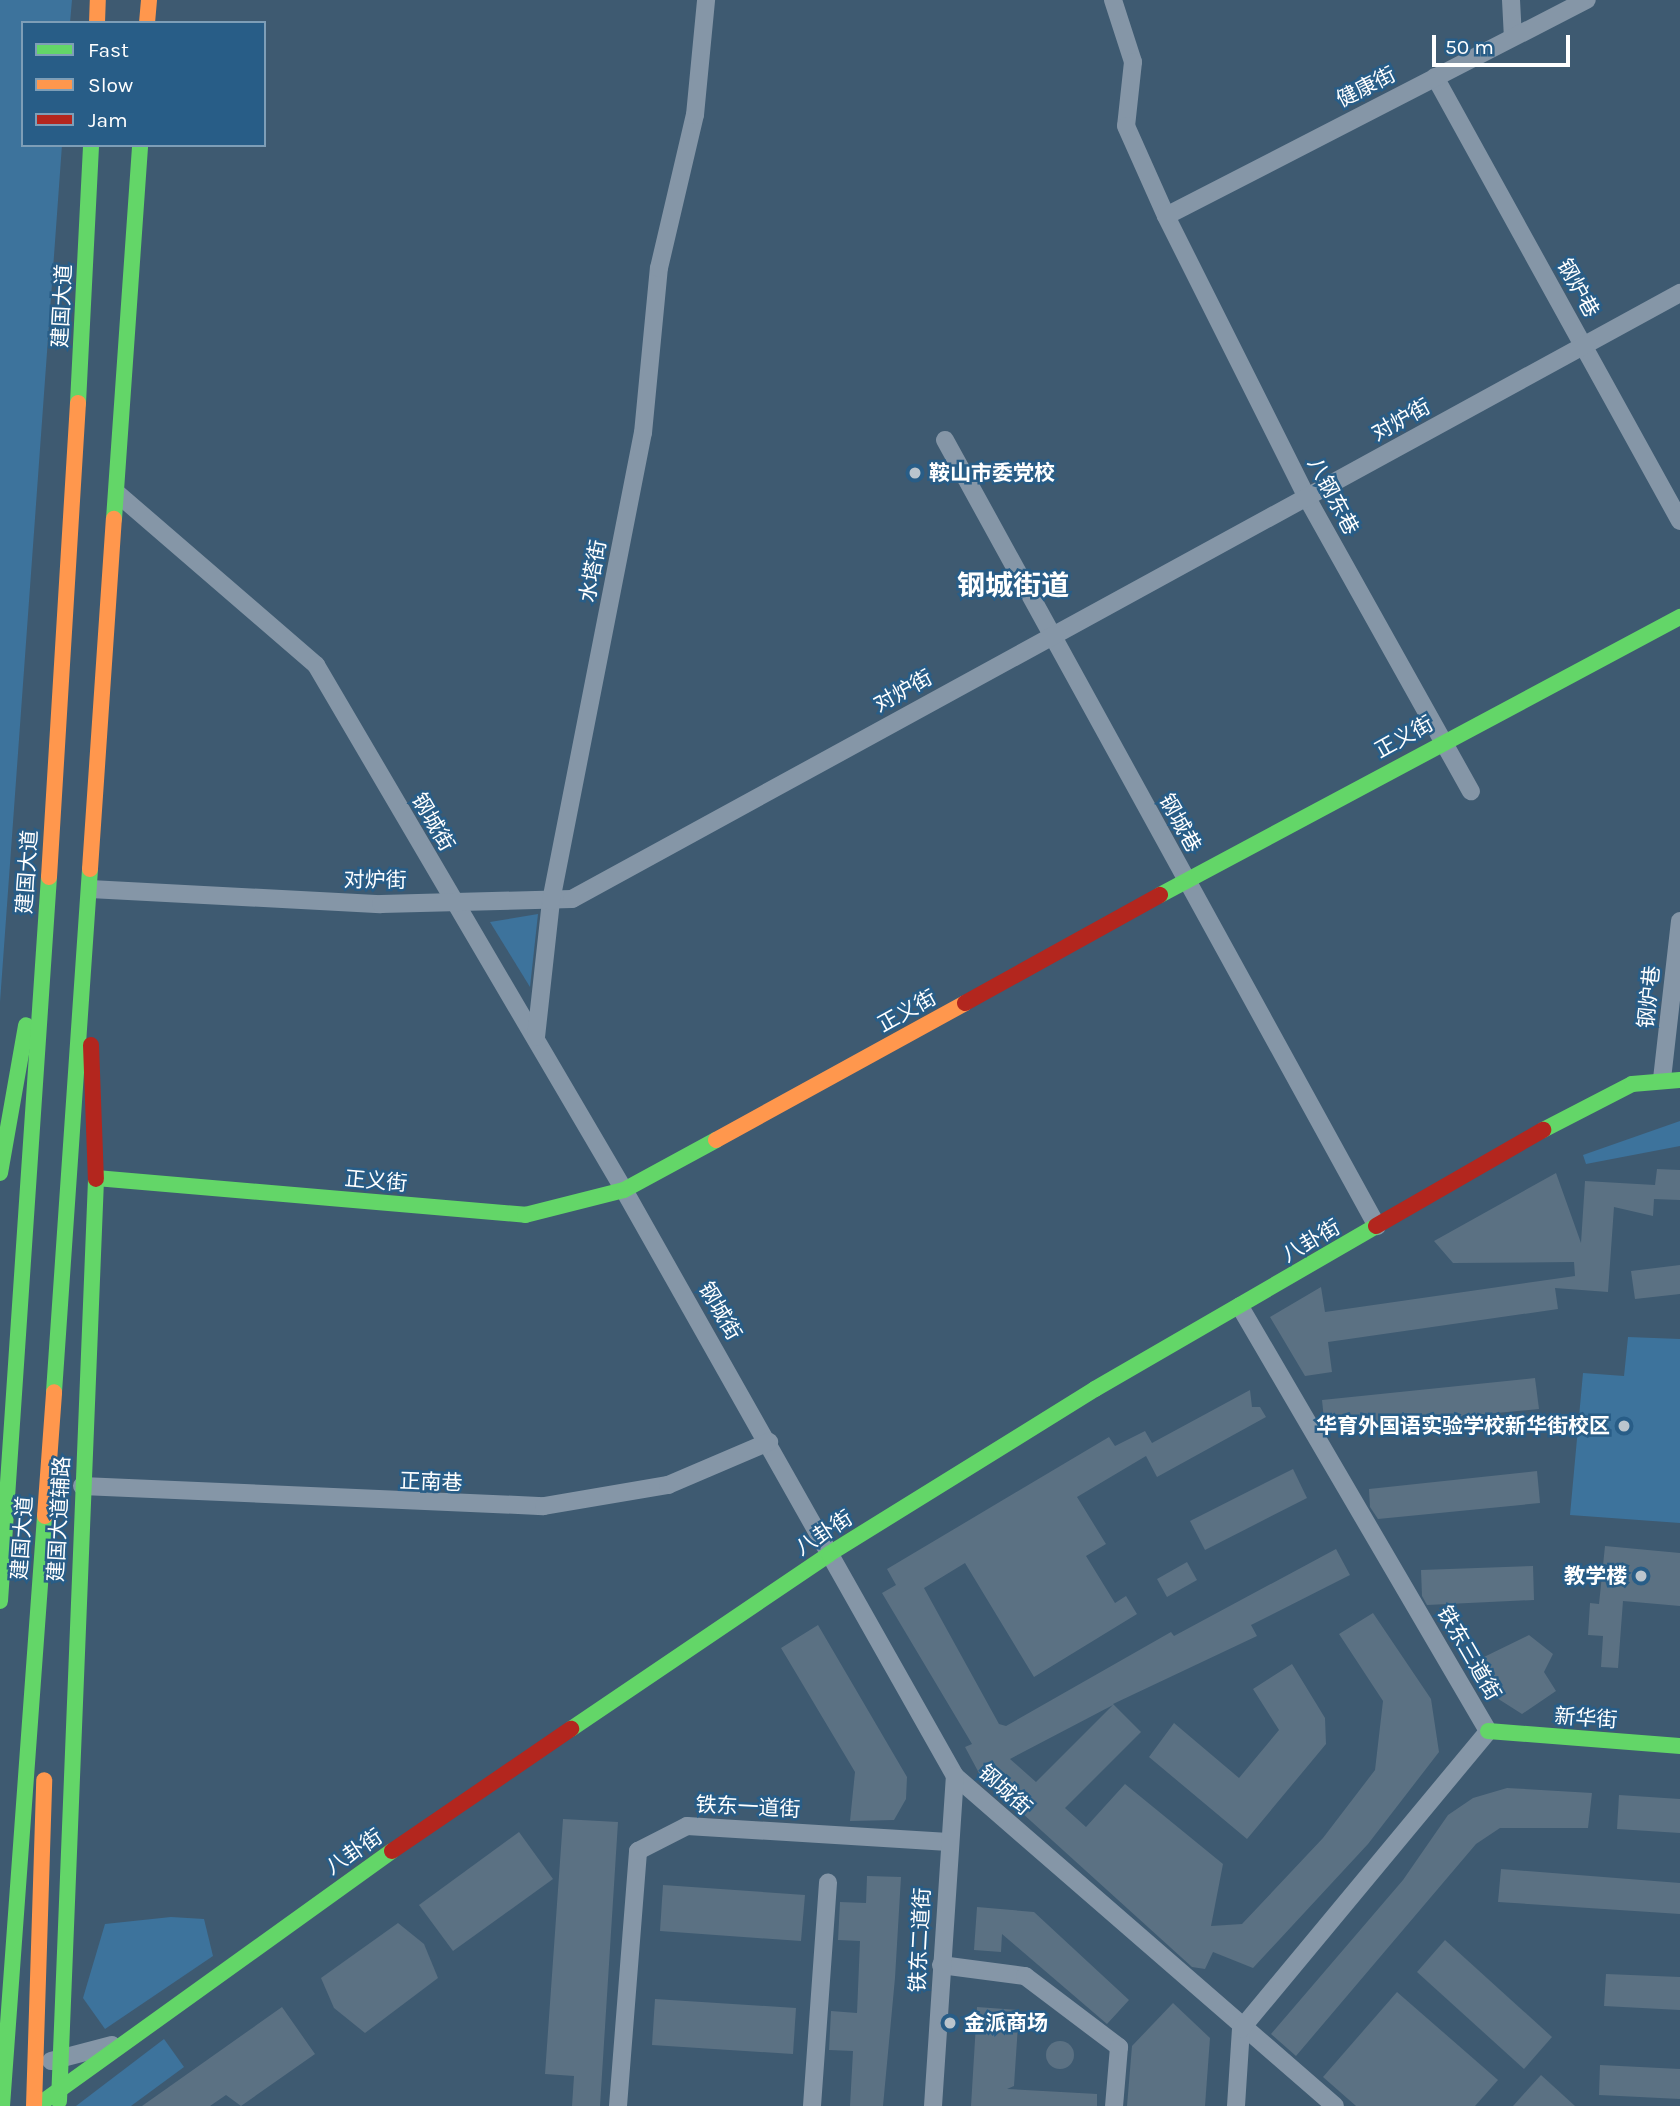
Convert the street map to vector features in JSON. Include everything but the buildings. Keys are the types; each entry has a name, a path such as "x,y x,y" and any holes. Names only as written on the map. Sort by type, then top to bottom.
{"main road":[{"path":"97,21 98,0"},
{"path":"148,21 149,0"},
{"name":"建国大道","path":"0,1601 11,1389 44,920 91,147"},
{"path":"87,934 140,147"},
{"name":"正义街","path":"96,1178 525,1215 624,1190 1440,741 1680,617"},
{"path":"0,1173 44,920"},
{"name":"建国大道","path":"2,2106 87,934"},
{"name":"建国大道辅路","path":"58,2106 96,1178 87,934"},
{"name":"八卦街","path":"36,2106 115,2045 828,1554 1240,1306 1600,1097 1671,1079"},
{"path":"36,2106 46,1829 37,1618"},
{"name":"新华街","path":"1488,1731 1680,1746"}],"street":[{"name":"水塔街","path":"536,1037 551,901 643,433 672,196 695,115 706,0"},
{"name":"八钢东巷","path":"1113,0 1133,62 1126,126 1166,216 1307,498 1440,741 1471,791"},
{"path":"1511,0 1513,37"},
{"name":"健康街","path":"1166,216 1587,0"},
{"name":"钢炉巷","path":"1435,77 1680,521"},
{"name":"对炉街","path":"90,889 454,902 572,899 1680,293"},
{"name":"钢城巷","path":"946,440 1377,1226"},
{"name":"钢城街","path":"118,494 316,665 536,1037 769,1442 828,1554 955,1776 1241,2029 1335,2106"},
{"name":"钢炉巷","path":"1671,1079 1680,921"},
{"name":"铁东三道街","path":"1240,1306 1488,1731 1241,2029"},
{"name":"正南巷","path":"82,1486 544,1506 667,1485 769,1442"},
{"name":"铁东二道街","path":"933,2106 955,1776"},
{"name":"铁东一道街","path":"618,2106 638,1851 687,1826 949,1842"},
{"path":"812,2106 828,1883"},
{"path":"941,1965 1025,1976 1119,2047 1114,2106"},
{"path":"1236,2106 1241,2029"},
{"path":"0,2074 115,2045"}],"shaded area":[{"path":"0,0 72,0 70,21 21,21 21,147 62,147 0,1002"},
{"path":"538,914 530,987 490,922"},
{"path":"1680,1121 1680,1146 1586,1164 1583,1155"},
{"path":"1628,1337 1680,1339 1680,1523 1570,1515 1583,1373 1624,1376"},
{"path":"171,1917 204,1919 213,1956 105,2029 83,1998 105,1924"},
{"path":"164,2039 184,2067 131,2106 76,2106"}],"traffic: fast":[{"path":"78,403 91,147"},
{"path":"114,519 140,147"},
{"path":"1160,895 1680,617"},
{"path":"54,1392 90,869"},
{"path":"0,1601 49,877"},
{"path":"0,1173 26,1025"},
{"path":"1543,1130 1632,1084 1680,1080"},
{"path":"96,1178 525,1215 624,1190 716,1140"},
{"path":"59,2101 96,1179"},
{"path":"571,1729 829,1554 1095,1389 1376,1226"},
{"path":"2,2106 45,1516"},
{"path":"1488,1731 1680,1746"},
{"path":"37,2106 392,1851"}],"traffic: slow":[{"path":"97,21 98,0"},
{"path":"147,21 149,0"},
{"path":"49,877 78,403"},
{"path":"90,869 114,519"},
{"path":"716,1140 965,1003"},
{"path":"45,1516 54,1392"},
{"path":"34,2106 44,1780"}],"traffic: jam":[{"path":"965,1003 1160,895"},
{"path":"91,1045 96,1179"},
{"path":"1376,1226 1543,1130"},
{"path":"392,1851 571,1729"}],"place":[{"name":"鞍山市委党校","path":"915,473"},
{"name":"华育外国语实验学校新华街校区","path":"1624,1426"},
{"name":"教学楼","path":"1641,1576"},
{"name":"金派商场","path":"950,2023"}],"district":[{"name":"钢城街道","path":"1013,586"}]}
